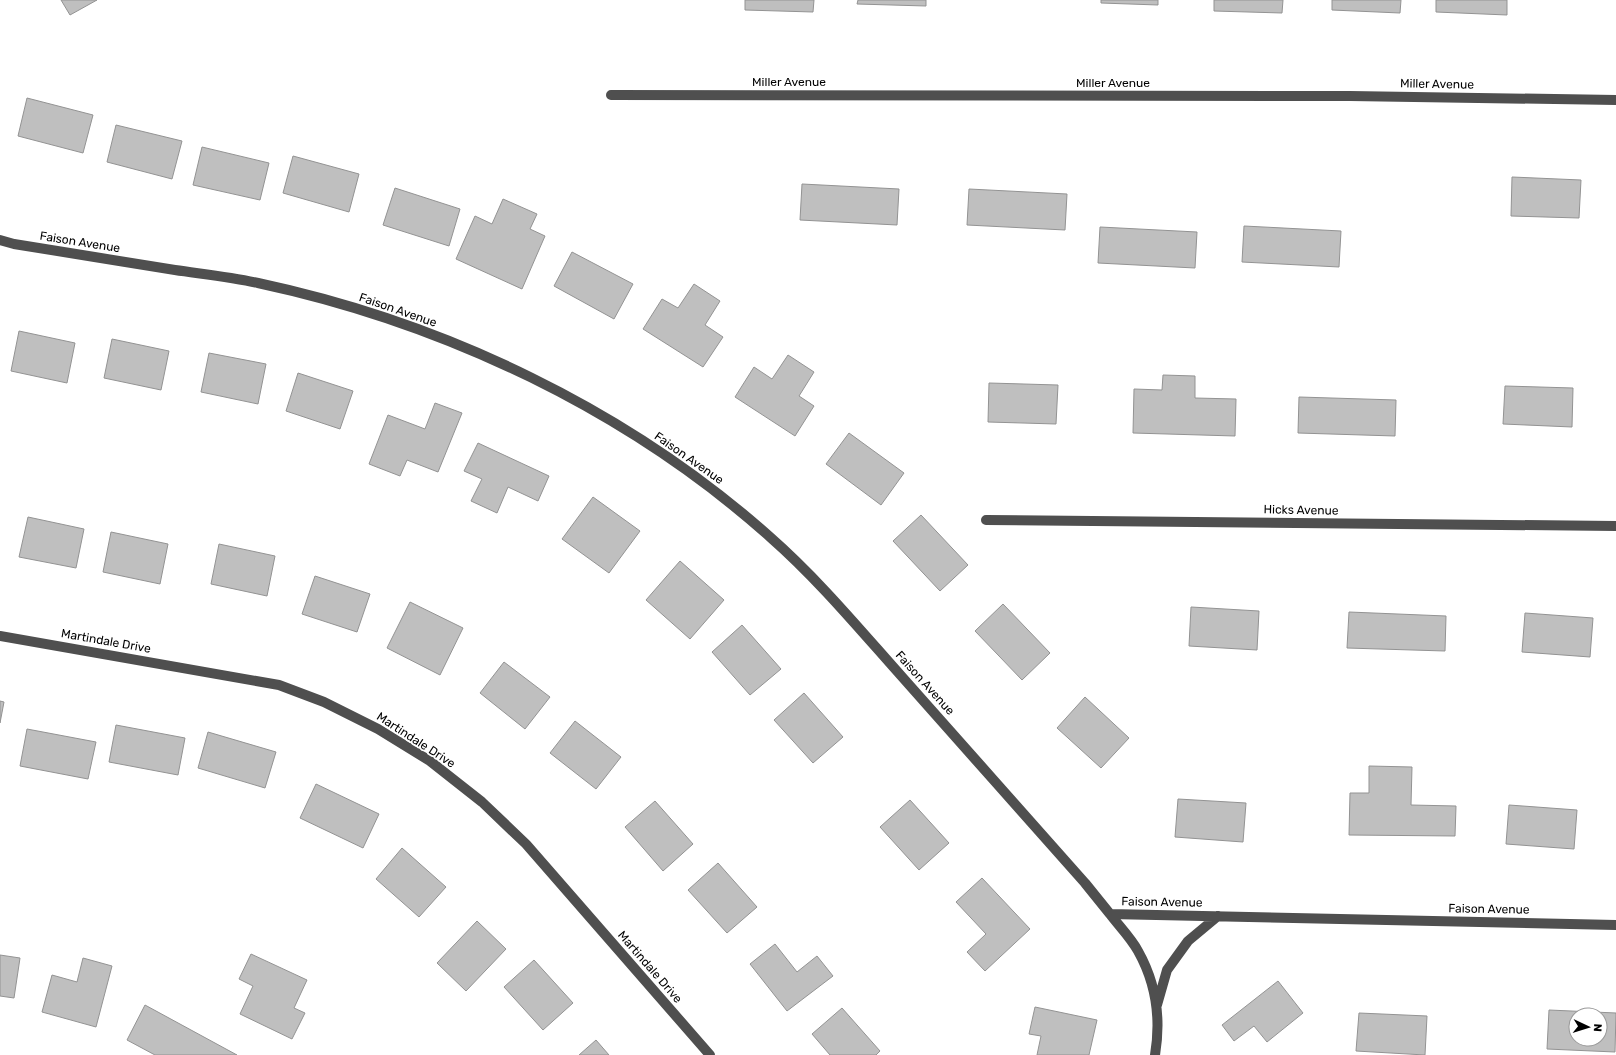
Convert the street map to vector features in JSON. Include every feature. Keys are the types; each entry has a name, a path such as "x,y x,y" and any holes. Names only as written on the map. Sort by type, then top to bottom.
{"street":[{"name":"Miller Avenue","path":"610,95 1350,96 1616,100"},
{"name":"Faison Avenue","path":"0,240 14,244 258,283 351,307 420,330 504,365 603,417 657,450 716,492 772,538 836,603 1085,883 1110,914 1616,925"},
{"name":"Hicks Avenue","path":"986,520 1616,526"},
{"name":"Martindale Drive","path":"0,636 279,685 324,702 378,729 430,761 482,802 526,844 710,1055"},
{"path":"1110,914 1138,950 1150,978 1157,1007 1158,1035 1155,1055"},
{"name":"Faison Avenue","path":"1157,1007 1167,970 1188,941 1218,916"}],"building":[{"path":"61,0 97,0 70,15"},
{"path":"745,0 814,0 813,12 745,10"},
{"path":"858,0 926,0 926,6 857,4"},
{"path":"1101,0 1158,0 1158,5 1101,3"},
{"path":"1214,0 1283,0 1282,13 1214,11"},
{"path":"1332,0 1401,0 1400,13 1332,10"},
{"path":"1436,0 1507,0 1507,15 1436,12"},
{"path":"27,98 93,115 83,153 18,136"},
{"path":"116,125 182,141 172,179 107,162"},
{"path":"202,147 269,163 260,200 193,185"},
{"path":"293,156 359,174 349,212 283,193"},
{"path":"1512,177 1581,180 1579,218 1511,216"},
{"path":"802,184 899,189 897,225 800,220"},
{"path":"395,188 460,209 449,246 383,225"},
{"path":"969,189 1067,194 1065,230 967,225"},
{"path":"503,199 537,214 530,229 545,236 522,289 456,259 475,216 492,224"},
{"path":"1244,226 1341,231 1339,267 1242,262"},
{"path":"1100,227 1197,232 1195,268 1098,263"},
{"path":"572,252 633,284 614,319 554,286"},
{"path":"694,284 720,301 705,325 723,337 703,367 643,329 662,299 678,308"},
{"path":"19,331 75,343 67,383 11,371"},
{"path":"112,339 169,351 161,390 104,378"},
{"path":"209,353 266,364 258,404 201,392"},
{"path":"788,355 814,372 799,396 814,406 795,436 735,397 754,367 772,379"},
{"path":"298,373 353,391 340,429 286,411"},
{"path":"1163,375 1195,376 1195,398 1236,399 1235,436 1133,433 1134,389 1162,390"},
{"path":"989,383 1058,385 1056,424 988,422"},
{"path":"1505,386 1573,388 1572,427 1503,424"},
{"path":"1299,397 1396,400 1395,436 1298,433"},
{"path":"435,403 462,413 438,472 407,460 400,476 369,464 388,415 425,429"},
{"path":"849,433 904,473 881,505 826,464"},
{"path":"478,443 549,476 538,501 508,487 497,513 471,501 482,479 464,471"},
{"path":"593,497 640,531 609,573 562,539"},
{"path":"921,515 968,565 940,591 893,541"},
{"path":"28,517 84,529 76,568 19,557"},
{"path":"111,532 168,544 160,584 103,572"},
{"path":"219,544 275,556 267,596 211,584"},
{"path":"680,561 724,600 690,639 646,600"},
{"path":"315,576 370,594 357,632 302,614"},
{"path":"410,602 463,628 440,675 387,648"},
{"path":"1003,604 1050,653 1022,680 975,631"},
{"path":"1191,607 1259,611 1257,650 1189,646"},
{"path":"1349,612 1446,616 1445,651 1347,648"},
{"path":"1525,613 1593,618 1590,657 1522,652"},
{"path":"742,625 781,669 750,695 712,652"},
{"path":"504,662 550,697 525,729 480,693"},
{"path":"804,693 843,737 813,763 774,720"},
{"path":"1085,697 1129,738 1101,768 1057,728"},
{"path":"0,701 4,702 0,723"},
{"path":"575,721 621,757 596,789 550,753"},
{"path":"116,725 185,738 178,775 109,762"},
{"path":"27,729 96,742 88,779 20,766"},
{"path":"208,732 276,752 265,788 198,768"},
{"path":"1369,766 1412,767 1411,805 1456,806 1455,836 1349,835 1350,793 1369,793"},
{"path":"316,784 379,814 363,848 300,818"},
{"path":"1178,799 1246,803 1243,842 1175,837"},
{"path":"910,800 949,843 919,870 880,827"},
{"path":"655,801 693,844 663,871 625,827"},
{"path":"1509,805 1577,810 1574,849 1506,844"},
{"path":"402,848 446,887 419,917 376,879"},
{"path":"718,863 757,907 727,933 688,890"},
{"path":"982,878 1030,929 985,971 967,952 986,934 956,902"},
{"path":"477,921 506,949 466,991 437,963"},
{"path":"775,944 797,972 817,956 833,976 787,1011 750,964"},
{"path":"251,954 307,980 294,1008 305,1013 292,1039 240,1014 253,986 239,979"},
{"path":"0,955 20,958 14,998 0,996"},
{"path":"83,958 112,966 96,1027 42,1012 52,975 77,982"},
{"path":"534,960 573,1003 543,1030 504,987"},
{"path":"1278,981 1303,1013 1267,1042 1254,1026 1234,1041 1222,1025"},
{"path":"145,1005 237,1055 155,1055 127,1040"},
{"path":"1035,1007 1097,1020 1089,1055 1037,1055 1041,1036 1029,1034"},
{"path":"842,1008 880,1051 876,1055 830,1055 812,1034"},
{"path":"1549,1010 1568,1011 1568,1047 1608,1047 1608,1013 1616,1013 1615,1052 1547,1049"},
{"path":"1359,1013 1427,1016 1425,1055 1356,1051"},
{"path":"596,1040 609,1055 579,1055"}]}
